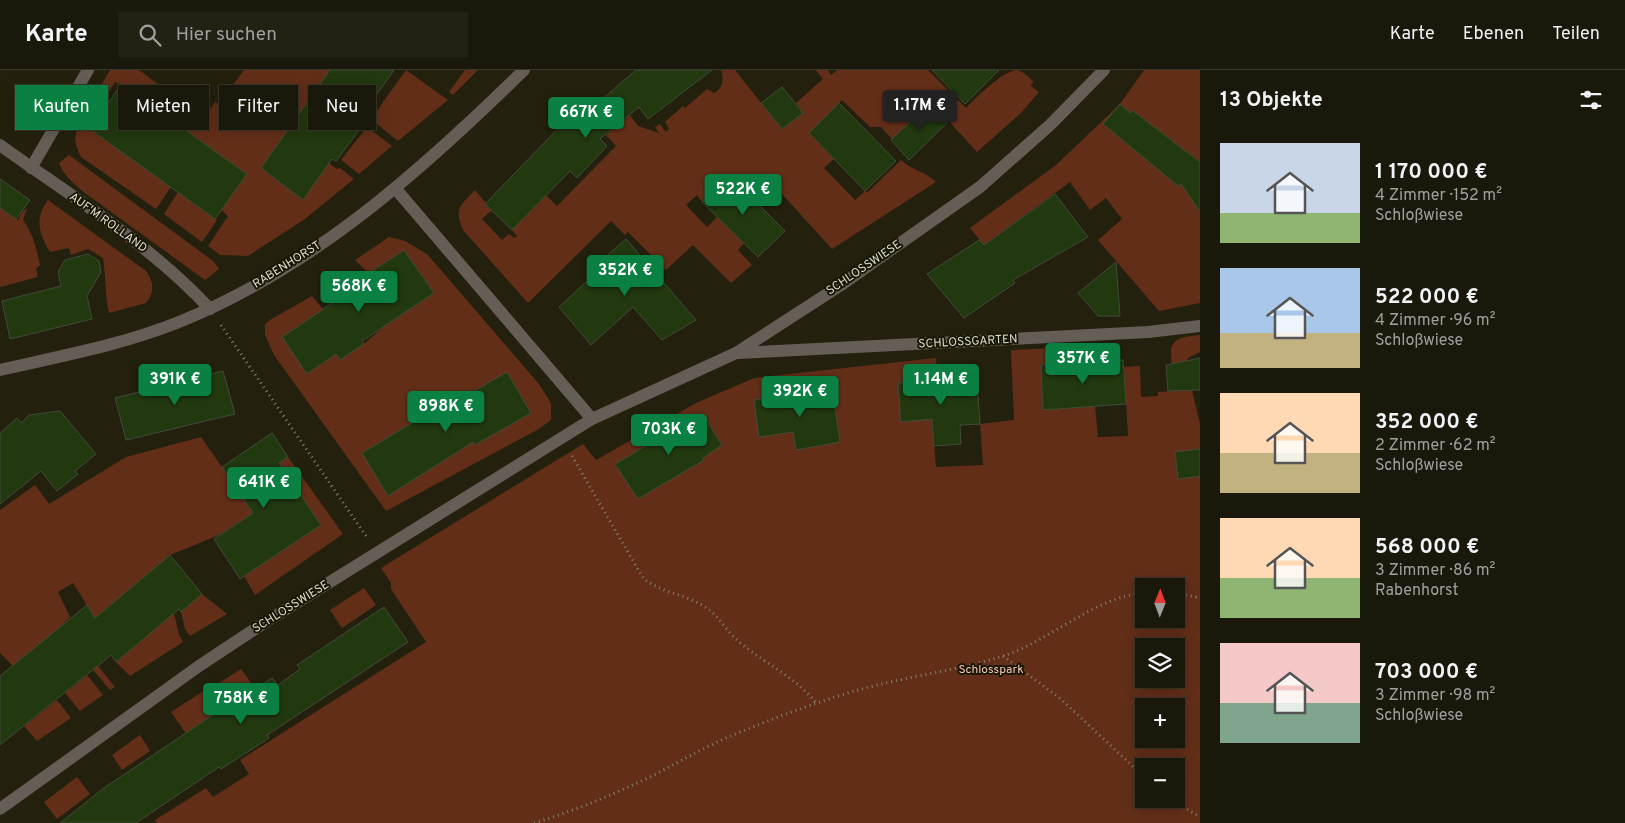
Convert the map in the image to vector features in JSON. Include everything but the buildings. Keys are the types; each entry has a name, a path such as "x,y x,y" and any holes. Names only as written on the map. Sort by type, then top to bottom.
{"street":[{"path":"31,168 88,70"},
{"name":"RABENHORST","path":"0,370 147,334 210,309 297,261 395,188 475,118 524,70"},
{"name":"SCHLOSSWIESE","path":"0,809 199,666 264,623 562,440 592,419 736,353 841,285 980,187 1016,157 1092,84 1104,70"},
{"name":"AUF'M ROLLAND","path":"0,146 161,262 210,309"},
{"path":"395,188 592,419"},
{"name":"SCHLOSSGARTEN","path":"736,353 1148,332 1200,326"}],"path":[{"path":"210,309 378,554"},
{"path":"562,440 643,578 654,585 704,606 715,614 736,639 786,673 807,691 817,704"},
{"path":"1185,595 1200,598"},
{"path":"534,823 576,811 651,776 713,742 817,704 876,686 1003,656 1099,608 1135,596"},
{"path":"1003,656 1061,699 1135,769"},
{"path":"1185,808 1200,817"}],"green space":[{"path":"110,70 139,70 159,85 122,85 115,82 108,93 108,85 101,85"},
{"path":"244,70 330,70 319,85 308,85 308,101 298,115 298,85 233,85"},
{"path":"406,70 448,100 398,141 376,123 376,112"},
{"path":"465,70 478,70 453,95 449,92"},
{"path":"721,70 735,70 782,129 803,113 796,103 823,79 816,70 828,70 831,75 837,70 928,70 966,108 990,85 1012,71 1018,70 1026,75 1034,82 1030,85 1039,92 1021,113 977,152 934,105 892,139 881,127 870,127 842,100 809,133 834,159 824,168 855,200 865,191 868,192 901,160 936,182 832,249 782,194 756,192 752,197 729,175 702,202 697,195 686,205 707,227 717,217 744,243 738,250 752,265 731,283 693,245 666,270 628,232 625,235 611,221 528,303 463,230 459,217 460,208 475,190 492,210 482,219 502,240 509,234 514,238 517,236 512,230 546,195 557,206 616,146 606,135 630,115 638,126 659,133 655,127 660,124 666,132 669,129 665,122 683,106 685,108 707,89 714,93 719,89 722,80"},
{"path":"1144,70 1200,70 1200,303 1159,311 1098,240 1122,219 1106,198 1090,210 1070,182 984,245 970,228 1056,165 1120,104"},
{"path":"215,102 219,104 219,130 288,130 261,168 303,200 329,163 337,169 340,168 354,179 305,219 248,256 220,255 208,246 228,216 221,210 246,174 185,130 209,130 209,111"},
{"path":"77,130 92,130 171,187 156,209 81,157 76,143"},
{"path":"365,130 371,130 392,146 359,174 341,160"},
{"path":"69,155 213,261 219,269 205,280 85,193 73,183 61,168 59,163"},
{"path":"178,192 217,220 202,242 164,214"},
{"path":"48,200 146,271 151,279 152,291 146,303 109,313 103,258 88,249 71,255 69,248 50,252 43,239 40,226 41,213"},
{"path":"0,208 18,220 22,212 27,208 23,220 32,236 40,265 36,269 38,277 0,287"},
{"path":"389,237 405,241 427,254 539,384 551,403 551,420 539,429 386,511 274,355 265,335 265,324 312,296 323,309 335,301 364,344 383,327 354,283 368,273 355,260"},
{"name":"Schlosspark","path":"1200,335 1200,352 1188,358 1186,365 1200,424 1200,823 157,823 155,820 206,788 213,797 249,774 240,760 426,642 391,589 391,583 381,568 583,444 596,460 696,403 754,378 936,358 937,376 929,381 898,383 901,421 932,419 936,467 983,465 980,424 1014,420 1011,350 1079,347 1079,357 1074,363 1041,365 1043,410 1095,406 1098,437 1128,436 1124,367 1140,366 1141,397 1158,396 1158,392 1172,391 1171,348 1176,341"},
{"path":"201,437 238,490 288,457 343,534 255,595 244,576 320,525 294,487 219,535 170,555 91,622 85,602 73,583 58,592 70,617 64,623 115,687 110,690 58,628 40,650 13,666 0,653 0,510 35,485 49,504 126,457"},
{"path":"364,588 376,605 342,628 330,610"},
{"path":"202,594 227,614 190,636 185,629 181,612"},
{"path":"174,613 179,635 183,642 130,676 116,662"},
{"path":"241,669 254,687 229,705 216,685"},
{"path":"87,675 103,695 80,711 65,693"},
{"path":"205,690 219,711 196,748 171,712"},
{"path":"57,700 71,718 37,741 24,726"},
{"path":"140,735 150,751 122,770 112,755"},
{"path":"77,777 90,794 57,819 44,802"}]}
